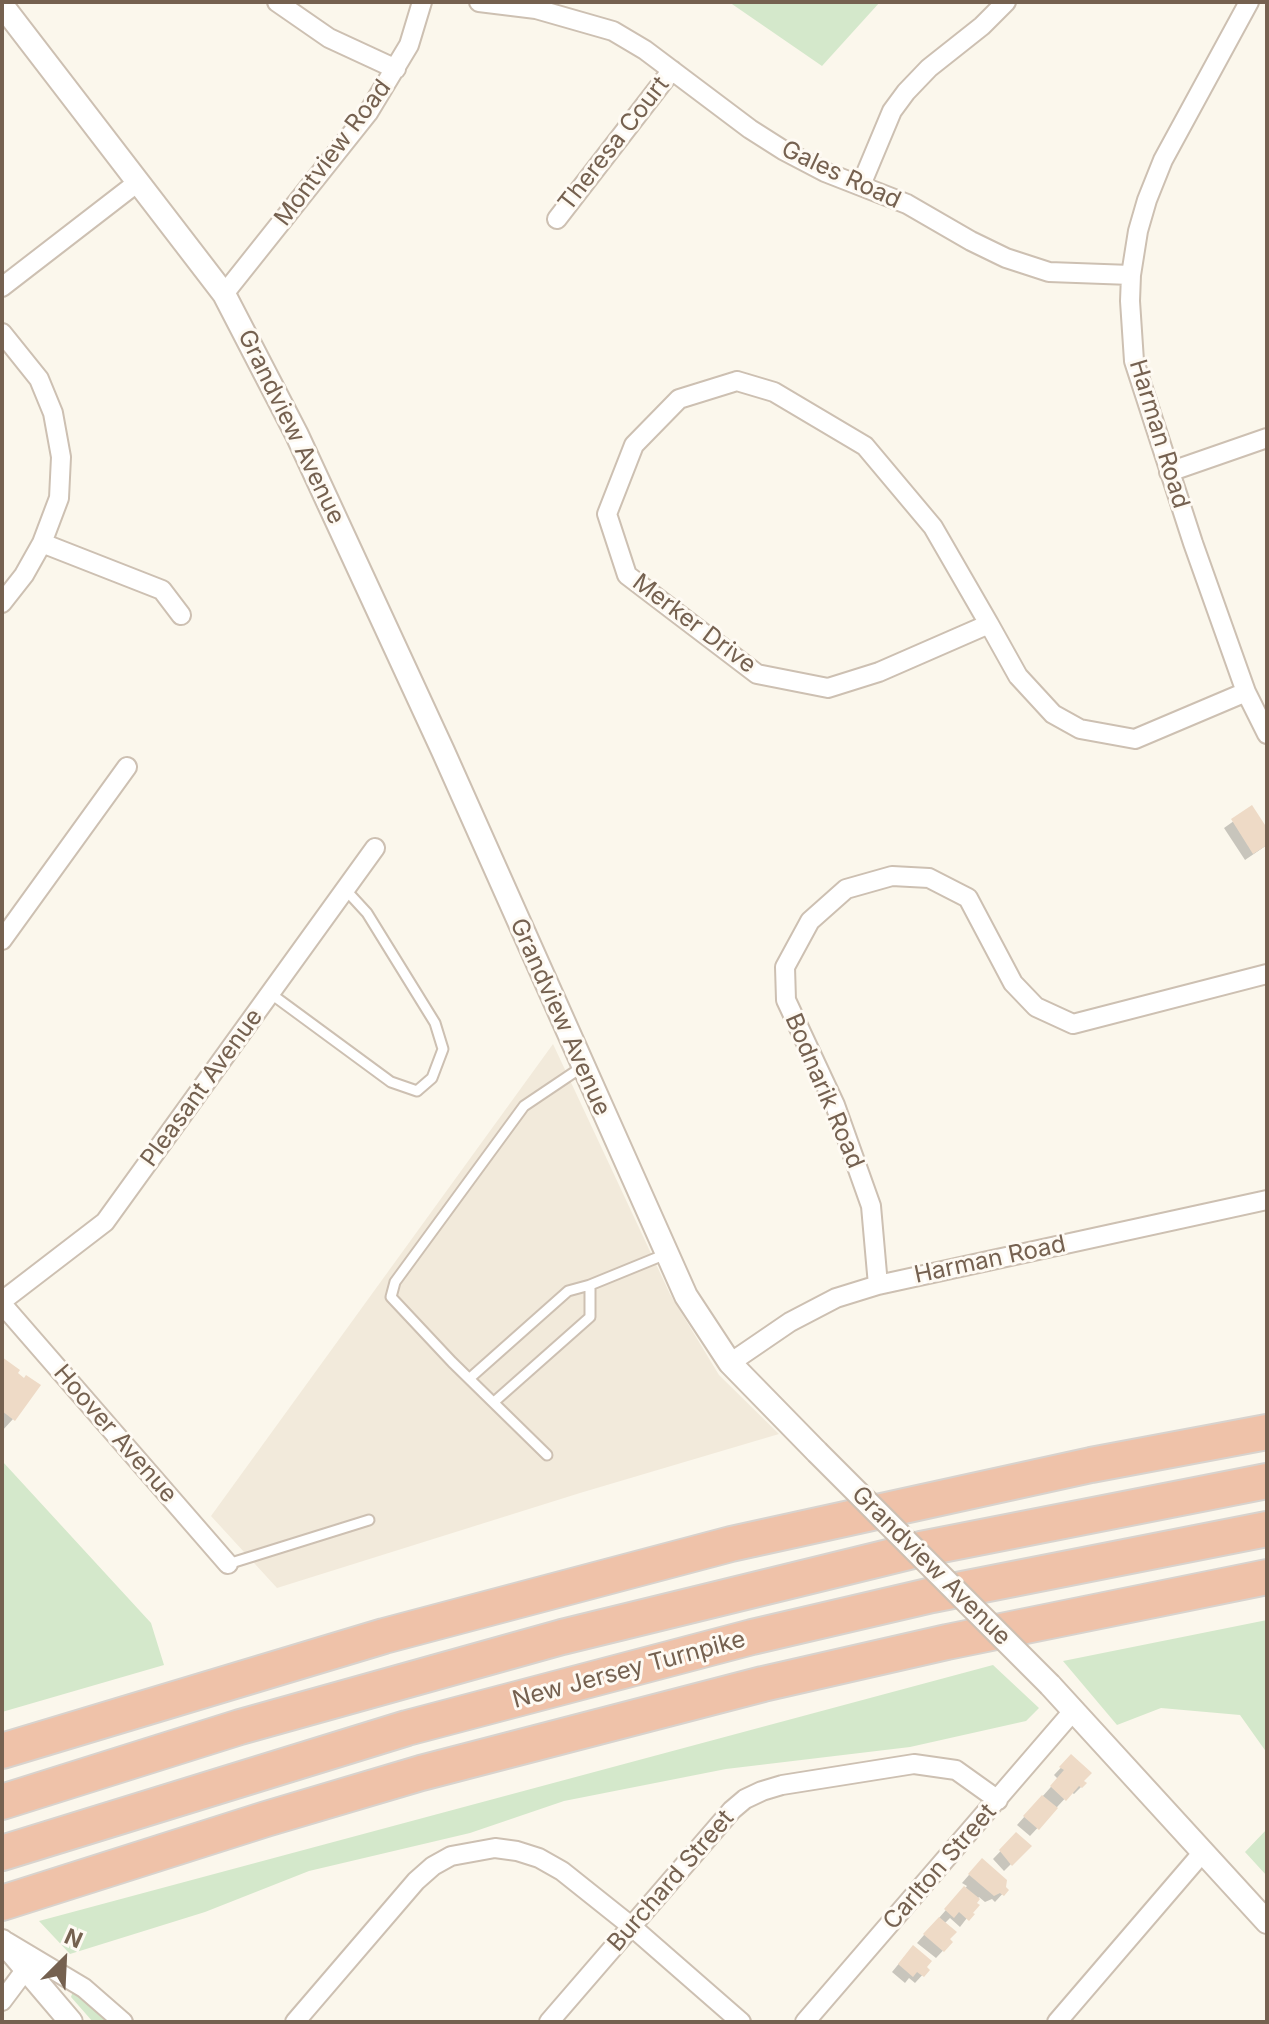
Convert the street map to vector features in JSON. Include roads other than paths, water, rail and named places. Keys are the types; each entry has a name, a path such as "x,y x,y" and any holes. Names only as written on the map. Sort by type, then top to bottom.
{"highway":[{"path":"2,1751 384,1636 731,1544 1045,1475 1267,1432"},
{"name":"New Jersey Turnpike","path":"2,1802 240,1727 591,1630 921,1549 1267,1481"},
{"name":"New Jersey Turnpike","path":"2,1853 407,1728 752,1637 932,1595 1267,1529"},
{"name":"New Jersey Turnpike","path":"16,1899 421,1773 763,1684 947,1642 1267,1577"}],"street":[{"path":"277,2 329,38 396,69"},
{"name":"Montview Road","path":"224,294 368,113 409,45 422,2"},
{"name":"Gales Road","path":"479,2 536,9 613,31 783,150 825,172 907,204 971,241 1049,272 1131,275"},
{"path":"861,185 892,111 906,92 929,68 982,26 1006,2"},
{"name":"Harman Road","path":"1249,2 1163,160 1141,220 1131,275 1134,361 1169,472 1246,692 1267,734"},
{"name":"Grandview Avenue","path":"2,5 224,294 297,435 443,751 666,1254 686,1296 730,1363 1050,1685 1267,1922"},
{"name":"Theresa Court","path":"557,219 672,70"},
{"path":"2,287 138,182"},
{"path":"2,333 39,379 53,413 61,457 59,498 42,543 24,575 2,603"},
{"name":"Merker Drive","path":"989,624 879,672 828,688 757,674 627,575 607,514 634,445 679,399 737,381 774,392 865,446 933,527 989,624 1018,676 1053,714 1080,729 1135,739 1246,692"},
{"path":"1169,472 1267,438"},
{"path":"42,543 162,590 181,615"},
{"path":"2,940 127,767"},
{"name":"Pleasant Avenue","path":"2,1302 105,1222 375,848"},
{"name":"Bodnarik Road","path":"878,1285 871,1206 835,1105 786,1000 785,967 810,921 846,889 892,876 929,878 968,898 1013,983 1036,1007 1073,1024 1267,974"},
{"name":"Harman Road","path":"730,1363 790,1322 836,1298 878,1285 1267,1200"},
{"name":"Hoover Avenue","path":"2,1302 228,1564"},
{"name":"Carlton Street","path":"805,2022 1074,1710"},
{"name":"Burchard Street","path":"549,2022 732,1810 745,1799 782,1785 914,1764 956,1770 998,1800"},
{"path":"295,2022 416,1881 433,1866 451,1856 495,1848 539,1858 562,1871 631,1926 741,2022"},
{"path":"1057,2022 1203,1852"},
{"path":"2,1940 71,2022"},
{"path":"2,1940 84,1988 123,2022"},
{"path":"2,2001 26,1969"}],"lane":[{"path":"270,993 391,1082 417,1091 432,1078 443,1049 435,1023 367,913 344,888"},
{"path":"547,1455 391,1297 395,1282 524,1106 582,1067"},
{"path":"470,1378 568,1291 666,1254"},
{"path":"494,1402 590,1317 590,1285"},
{"path":"228,1564 369,1520"}]}
